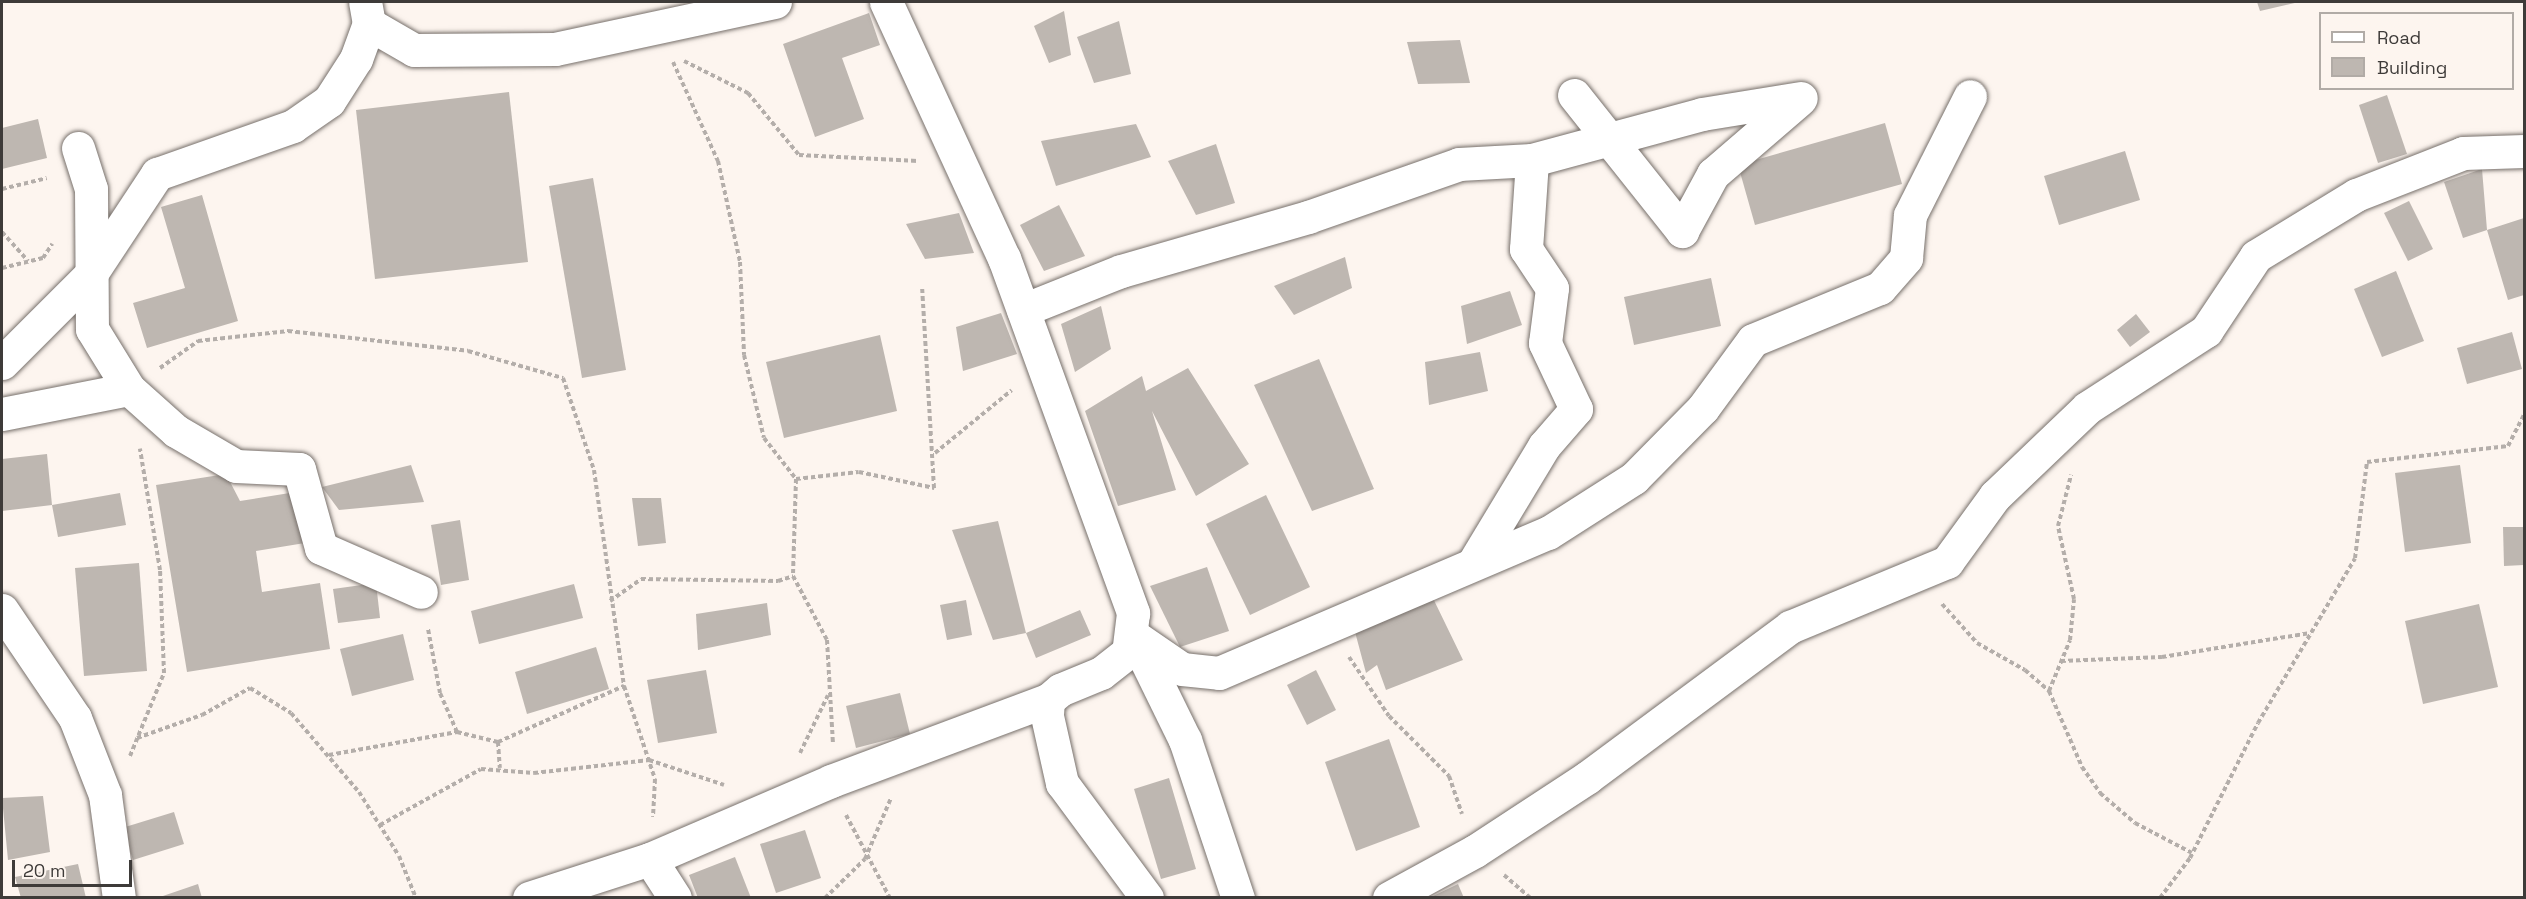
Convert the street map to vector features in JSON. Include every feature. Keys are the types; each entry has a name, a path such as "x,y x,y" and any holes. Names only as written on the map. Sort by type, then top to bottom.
{"street":[{"path":"2,363 92,274 158,174 293,126 329,101 356,58 367,13 414,50 555,49 775,2"},
{"path":"529,897 650,859 838,779 1048,700 1101,673 1128,652 1134,636 1133,613 1023,310 962,163 886,2"},
{"path":"1023,310 1131,268 1308,217 1459,164 1532,160 1611,139 1702,114 1801,98 1713,174 1682,231 1611,139 1574,95"},
{"path":"1134,636 1182,669 1219,673 1474,562 1548,533 1634,478 1703,408 1753,340 1880,288 1906,258 1910,214 1970,96"},
{"path":"1389,897 1475,850 1588,777 1791,627 1947,562 1995,496 2075,423 2087,408 2206,331 2256,256 2356,195 2463,153 2524,152"},
{"path":"81,158 91,189 92,329 129,389 176,431 236,466 299,469 321,548 421,592"},
{"path":"1474,562 1544,446 1576,409 1545,343 1552,288 1526,249 1532,160"},
{"path":"2,414 129,389"},
{"path":"2,610 75,718 105,795 120,897"},
{"path":"1134,636 1185,740 1238,897"},
{"path":"1048,700 1062,783 1141,895"},
{"path":"650,859 675,897"}],"path":[{"path":"890,897 865,859 838,779 829,734 827,640 793,576 796,479 764,438 744,355 740,262 718,161 669,54 748,93 799,155 962,163"},
{"path":"2,189 81,158"},
{"path":"2,232 28,261"},
{"path":"796,479 859,472 934,488 935,453 922,286"},
{"path":"129,389 198,341 288,331 468,351 563,378 594,470 610,601 624,686 655,778 650,859"},
{"path":"935,453 1043,365"},
{"path":"2160,897 2192,853 2311,633 2355,558 2367,462 2508,446 2524,415"},
{"path":"2049,692 2070,640 2074,599 2058,526 2069,491 2075,423"},
{"path":"129,759 164,673 160,570 139,446"},
{"path":"1915,575 1977,643 2025,670 2049,692 2082,767 2100,793 2135,823 2192,853"},
{"path":"610,601 641,579 778,581 793,576"},
{"path":"421,592 440,693 457,732"},
{"path":"1329,626 1389,716 1449,776 1475,850"},
{"path":"2061,661 2162,657 2311,633"},
{"path":"328,756 457,732 498,742 624,686"},
{"path":"137,738 202,715 250,688 291,713 328,756 380,825 416,897"},
{"path":"380,825 481,769 500,768 534,773 649,760 775,805 829,694"},
{"path":"498,742 500,768"},
{"path":"825,897 865,859 911,751"}],"building":[{"path":"2257,2 2299,2 2260,11"},
{"path":"1064,11 1071,55 1049,63 1034,26"},
{"path":"869,13 880,45 842,58 864,119 815,137 783,44"},
{"path":"1119,21 1131,74 1094,83 1077,37"},
{"path":"1460,40 1470,83 1418,84 1407,42"},
{"path":"509,92 528,262 375,279 356,110"},
{"path":"2387,95 2407,154 2378,163 2359,105"},
{"path":"38,119 47,158 2,169 2,128"},
{"path":"1885,123 1902,184 1755,225 1738,165"},
{"path":"1136,124 1151,157 1056,186 1041,141"},
{"path":"1216,144 1235,203 1196,215 1168,161"},
{"path":"2125,151 2140,200 2059,225 2044,176"},
{"path":"2482,169 2487,230 2463,238 2444,182"},
{"path":"593,178 626,370 582,378 549,186"},
{"path":"202,195 238,321 147,348 133,303 185,288 161,207"},
{"path":"2409,201 2433,249 2408,261 2384,213"},
{"path":"1059,205 1085,256 1044,271 1020,225"},
{"path":"959,213 974,253 925,259 906,224"},
{"path":"2524,218 2524,295 2508,300 2487,230"},
{"path":"1345,257 1352,288 1294,315 1274,286"},
{"path":"2396,271 2424,341 2382,357 2354,289"},
{"path":"1711,278 1721,326 1634,345 1624,297"},
{"path":"1510,291 1522,325 1467,344 1461,306"},
{"path":"1101,306 1111,349 1075,372 1061,324"},
{"path":"1001,313 1017,354 963,371 956,327"},
{"path":"2136,314 2150,332 2130,347 2117,330"},
{"path":"2512,332 2522,369 2467,384 2457,348"},
{"path":"880,335 897,411 784,438 766,362"},
{"path":"1480,352 1488,391 1429,405 1425,362"},
{"path":"1319,359 1374,489 1312,511 1254,385"},
{"path":"1188,368 1249,464 1196,496 1152,411 1176,490 1118,506 1085,411 1142,376 1146,391"},
{"path":"47,454 52,505 2,511 2,459"},
{"path":"411,465 424,502 339,510 322,487"},
{"path":"2460,465 2471,543 2405,552 2395,473"},
{"path":"226,474 240,501 302,491 311,542 256,551 262,592 320,583 330,649 187,672 156,485"},
{"path":"120,493 126,525 58,537 52,505"},
{"path":"1266,495 1310,587 1250,615 1206,524"},
{"path":"632,498 661,498 666,543 638,546"},
{"path":"460,520 469,580 441,585 431,525"},
{"path":"998,521 1026,633 993,640 952,530"},
{"path":"2503,527 2524,527 2524,565 2504,566"},
{"path":"139,563 147,671 84,676 75,568"},
{"path":"1207,567 1229,631 1180,647 1150,586"},
{"path":"376,583 380,618 338,623 333,589"},
{"path":"574,584 583,618 479,644 471,611"},
{"path":"1429,590 1463,660 1386,690 1377,665 1366,673 1351,617"},
{"path":"966,600 972,635 947,640 940,605"},
{"path":"767,603 771,635 698,650 696,614"},
{"path":"2479,604 2498,687 2423,704 2405,621"},
{"path":"1080,610 1091,635 1036,658 1026,633"},
{"path":"403,634 414,680 352,696 340,649"},
{"path":"596,647 609,689 527,714 515,672"},
{"path":"706,670 717,733 658,743 647,680"},
{"path":"1316,670 1336,710 1307,725 1287,685"},
{"path":"900,693 910,734 856,748 846,706"},
{"path":"1389,739 1420,827 1356,851 1325,762"},
{"path":"1169,778 1196,869 1161,879 1134,789"},
{"path":"43,796 50,852 8,860 2,798"},
{"path":"174,812 184,844 133,860 122,828"},
{"path":"805,830 821,878 776,893 760,844"},
{"path":"735,857 751,898 698,898 689,875"},
{"path":"78,864 86,898 21,898 15,877"},
{"path":"198,884 202,898 160,898 160,897"},
{"path":"1458,884 1464,898 1429,898"}]}
